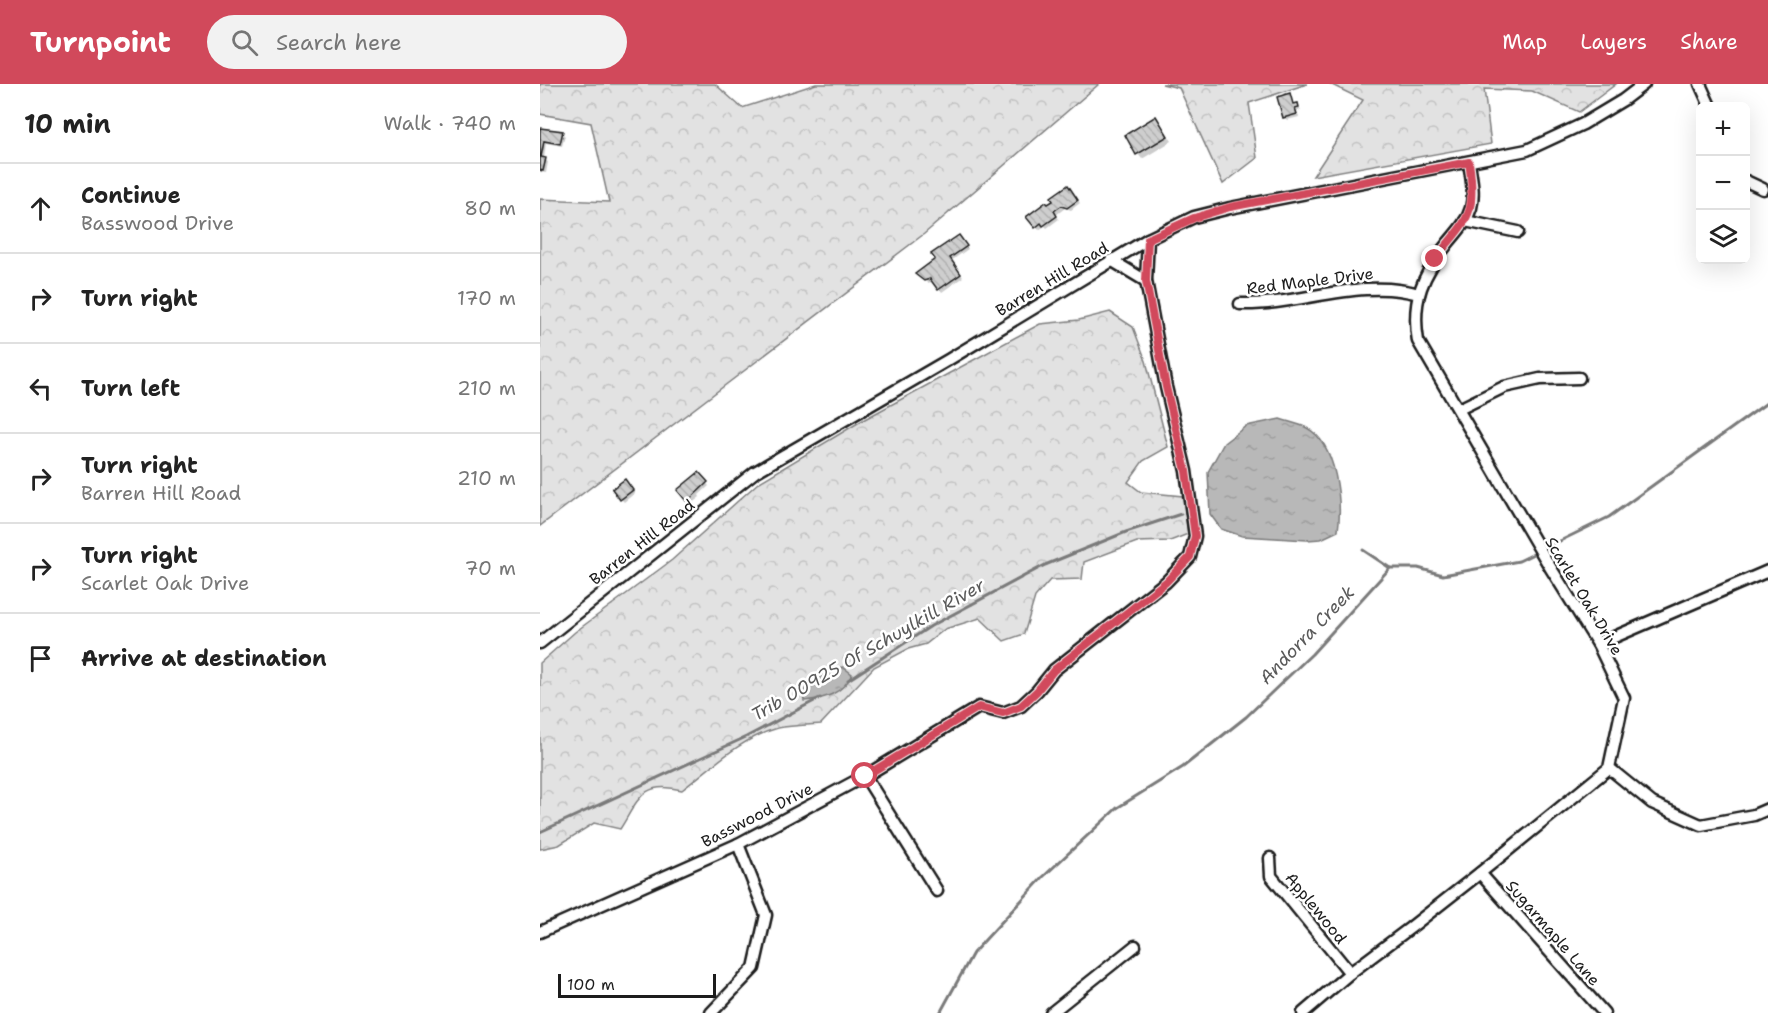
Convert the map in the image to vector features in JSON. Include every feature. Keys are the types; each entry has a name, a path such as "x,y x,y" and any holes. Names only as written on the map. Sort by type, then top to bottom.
{"street":[{"name":"Barren Hill Road","path":"540,643 755,472 948,360 1148,239 1194,218 1230,207 1507,155 1537,146 1598,116 1644,84"},
{"path":"1700,84 1708,102"},
{"name":"Scarlet Oak Drive","path":"1469,162 1473,198 1466,221 1430,266 1419,294 1418,341 1550,567 1598,644 1624,698 1609,768"},
{"path":"1750,183 1763,189"},
{"path":"1466,221 1518,232"},
{"path":"1111,260 1146,281 1148,239"},
{"name":"Basswood Drive","path":"540,932 738,844 865,776 979,707 1003,713 1021,706 1066,659 1166,582 1190,557 1195,536 1186,471 1166,387 1146,281"},
{"name":"Red Maple Drive","path":"1239,304 1263,305 1376,287 1400,289 1419,294"},
{"path":"1459,409 1504,387 1540,379 1579,378"},
{"path":"1598,644 1768,571"},
{"path":"1303,1013 1350,972 1480,873 1609,768 1652,802 1701,825 1754,815 1768,808"},
{"path":"865,776 937,891"},
{"path":"711,1013 754,968 766,915 738,844"},
{"name":"Applewood","path":"1270,858 1271,876 1350,972"},
{"name":"Sugarmaple Lane","path":"1480,873 1604,1013"},
{"path":"1051,1013 1135,946"}],"green space":[{"path":"540,84 715,84 742,108 816,84 1099,84 924,234 540,526 540,199 609,202 591,123 540,114"},
{"path":"1162,84 1307,84 1249,103 1257,158 1223,184 1179,88"},
{"path":"1330,84 1616,84 1579,112 1532,91 1484,89 1491,144 1313,176 1363,100"},
{"path":"1110,312 1133,327 1146,361 1168,447 1143,461 1128,482 1141,492 1183,496 1188,534 1170,541 1137,542 1084,562 1082,579 1050,580 1035,597 1024,634 1004,641 980,618 945,629 926,644 908,649 874,667 821,724 783,727 764,733 727,754 682,790 658,788 643,794 620,829 594,823 559,845 540,849 540,663 575,632 672,560 758,483 863,420 1040,324 1079,320"}],"water":[{"path":"1280,419 1307,428 1317,436 1331,460 1338,490 1338,531 1321,539 1242,536 1221,529 1210,514 1208,472 1224,443 1246,426"},
{"path":"843,667 852,674 844,686 826,697 804,701 806,687 810,682 822,673"}],"building":[{"path":"1290,93 1293,104 1298,103 1299,107 1295,108 1297,114 1283,118 1277,97"},
{"path":"1156,116 1168,136 1136,155 1125,135"},
{"path":"540,128 563,131 560,144 544,141 541,157 546,158 543,171 540,170"},
{"path":"1068,185 1078,200 1067,208 1061,206 1054,211 1057,216 1043,226 1041,223 1035,228 1026,217 1046,202 1048,204 1053,201 1051,197"},
{"path":"959,235 967,246 950,258 961,274 938,290 930,279 924,281 915,274 935,259 931,254"},
{"path":"699,472 708,482 687,502 677,490"},
{"path":"625,479 633,490 620,500 612,489"}],"waterway":[{"name":"Andorra Creek","path":"940,1013 973,953 1043,877 1117,808 1183,767 1246,717 1312,654 1390,568 1418,568 1443,575 1519,561 1609,517 1768,402"},
{"name":"Trib 00925 Of Schuylkill River","path":"848,680 931,626 1045,565 1126,532 1181,514"},
{"name":"Trib 00925 Of Schuylkill River","path":"1363,550 1390,568"},
{"name":"Trib 00925 Of Schuylkill River","path":"540,832 746,737 820,698"}],"route":[{"path":"865,776 979,707 1003,713 1021,706 1073,653 1166,582 1190,557 1195,536 1186,471 1166,387 1146,281 1148,239 1172,226 1230,207 1469,162 1473,190 1472,207 1466,221 1435,259"}]}
